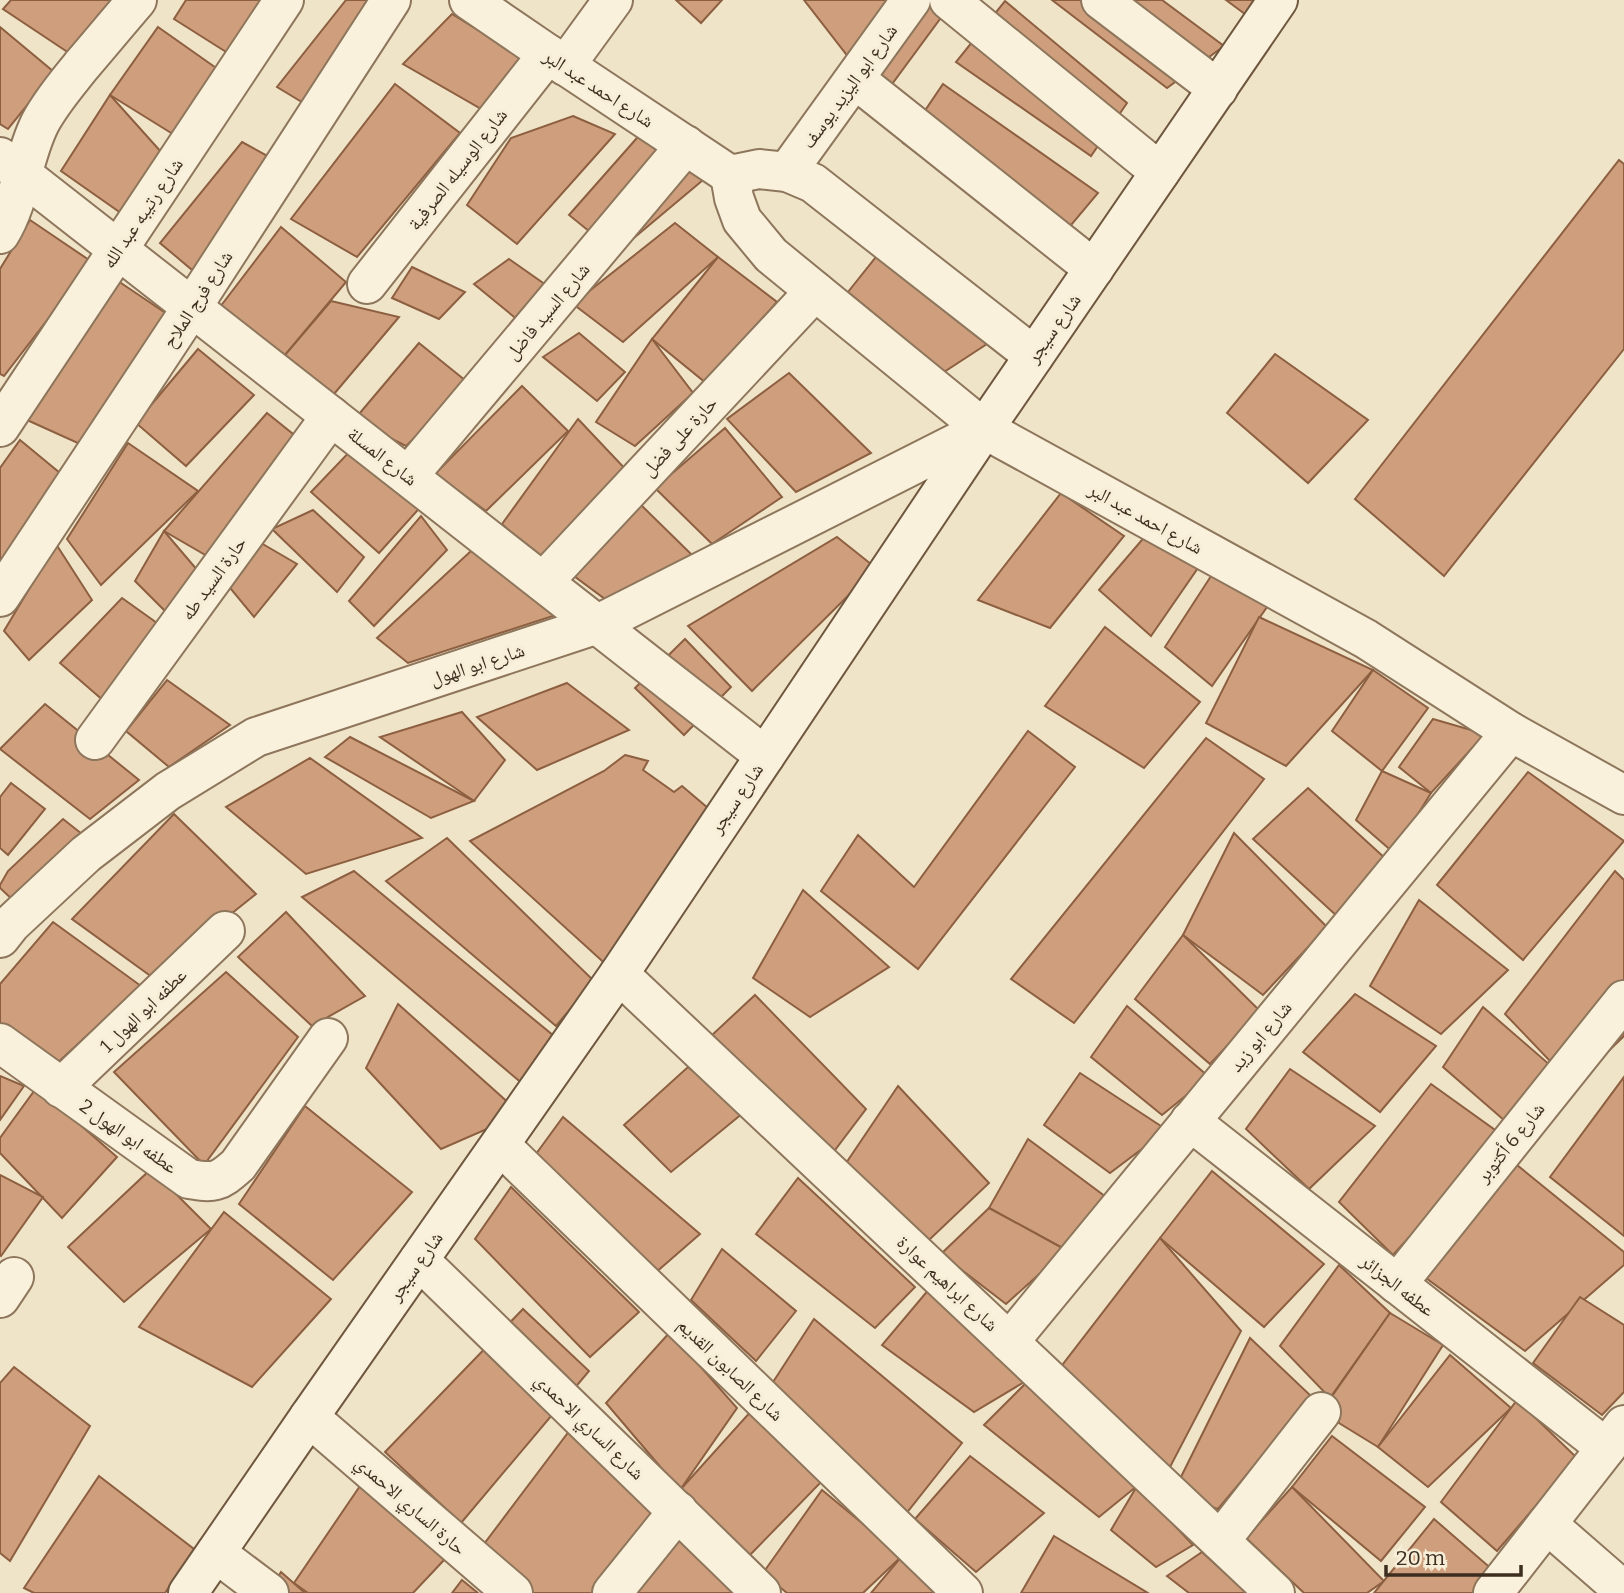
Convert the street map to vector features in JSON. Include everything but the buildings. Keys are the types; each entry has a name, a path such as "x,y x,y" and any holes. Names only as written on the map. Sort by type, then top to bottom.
{"street":[{"path":"0,234 9,220 17,197 11,166 30,149 52,101 136,0"},
{"name":"شارع رتيبه عبد الله","path":"0,427 284,0"},
{"name":"شارع فرج الملاح","path":"0,597 391,0"},
{"name":"شارع احمد عبد البر","path":"469,0 730,175 734,198 743,220 771,255 984,429 1366,639 1511,732 1619,781"},
{"name":"شارع الوسيله الصرفية","path":"367,284 556,60 613,0"},
{"name":"شارع ابو اليزيد يوسف","path":"787,173 911,0"},
{"path":"949,0 1160,172"},
{"path":"1101,0 1218,89"},
{"name":"شارع سيجر","path":"188,1593 619,974 984,429 1218,89 1269,3"},
{"path":"855,79 1094,269"},
{"name":"شارع السيد فاضل","path":"408,476 686,145"},
{"name":"شارع المسلة","path":"11,166 765,756"},
{"path":"730,175 759,169 787,173 813,183 1034,356"},
{"name":"حارة على فضل","path":"543,582 815,291"},
{"name":"حارة السيد طه","path":"94,740 331,416"},
{"name":"شارع ابو الهول","path":"0,938 11,924 86,854 167,791 256,737 598,624 984,429"},
{"name":"شارع ابو زيد","path":"1009,1342 1511,732"},
{"name":"عطفه ابو الهول 1","path":"61,1088 225,931"},
{"name":"شارع ابراهيم عوارة","path":"619,974 1275,1593"},
{"name":"شارع 6 أكتوبر","path":"1397,1284 1624,1000"},
{"name":"عطفه ابو الهول 2","path":"0,1043 189,1179 211,1183 226,1176 238,1165 328,1038"},
{"name":"عطفه الجزائر","path":"1190,1121 1397,1284 1615,1437"},
{"name":"شارع الصابون القديم","path":"500,1144 963,1593"},
{"name":"شارع الساري الاحمدي","path":"419,1260 761,1593"},
{"path":"1220,1541 1321,1412"},
{"name":"حارة الساري الاحمدي","path":"309,1417 513,1593"},
{"path":"1493,1593 1615,1437"},
{"path":"612,1593 678,1511"},
{"path":"1546,1524 1624,1591"},
{"path":"216,1553 269,1593"}]}
